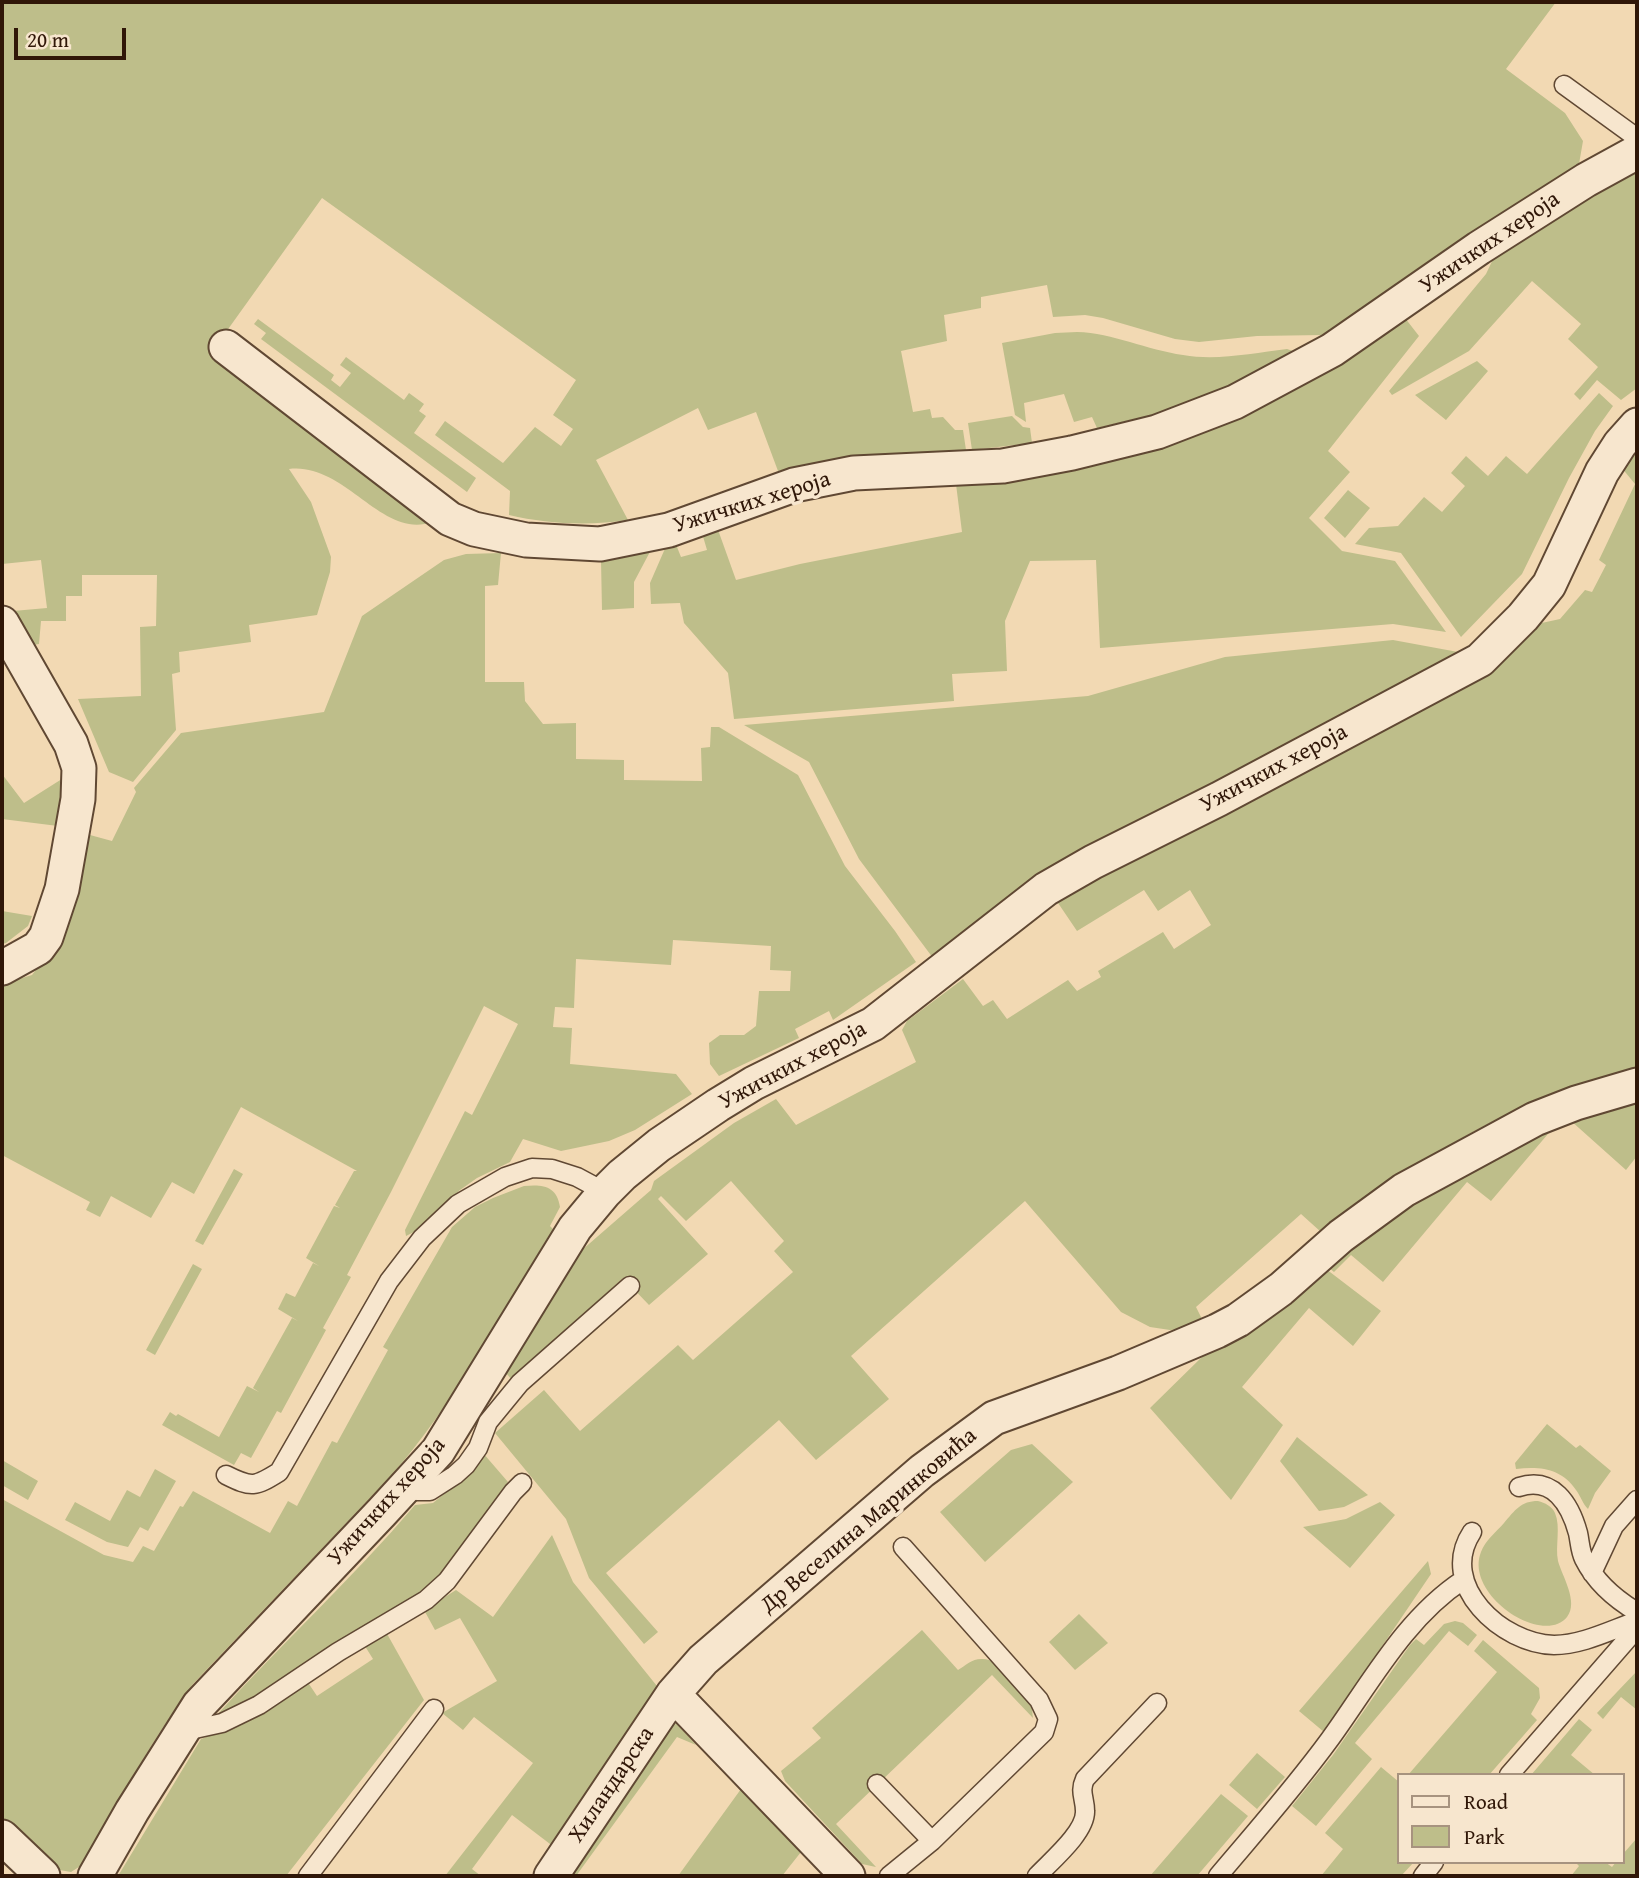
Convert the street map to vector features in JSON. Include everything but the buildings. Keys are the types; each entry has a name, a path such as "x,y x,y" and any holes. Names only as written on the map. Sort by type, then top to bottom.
{"street":[{"name":"Ужичких хероја","path":"226,347 450,519 474,529 526,540 600,544 668,530 806,483 854,473 1003,466 1072,453 1157,432 1235,402 1332,350 1490,241 1586,180 1637,152"},
{"name":"Ужичких хероја","path":"96,1876 132,1811 199,1705 438,1451 575,1228 605,1192 659,1145 718,1105 754,1083 873,1024 1046,889 1480,660 1524,617 1549,585 1602,472 1620,444 1637,425"},
{"path":"2,623 71,744 79,768 78,799 62,889 46,937 38,948 2,968"},
{"name":"Др Веселина Маринковића","path":"673,1694 703,1660 922,1471 994,1418 1118,1373 1217,1331 1238,1320 1281,1289 1341,1236 1404,1190 1535,1119 1576,1103 1637,1086"},
{"path":"673,1694 848,1876"},
{"name":"Хиландарска","path":"551,1876 673,1694"},
{"path":"2,1837 43,1876"}],"lane":[{"path":"1564,85 1637,138"},
{"path":"226,1475 246,1485 255,1486 279,1472 389,1281 422,1238 458,1204 505,1177 532,1168 565,1173 605,1192"},
{"path":"407,1485 417,1490 430,1491 455,1475 478,1448 488,1422 520,1383 630,1286"},
{"path":"181,1732 222,1723 259,1705 338,1652 426,1600 447,1581 522,1483"},
{"path":"1519,1487 1535,1484 1544,1486 1561,1497 1572,1514 1583,1556 1592,1573 1616,1599 1637,1612"},
{"path":"1592,1573 1614,1526 1637,1500"},
{"path":"1472,1532 1463,1552 1463,1580 1468,1592 1487,1615 1506,1630 1532,1642 1567,1644 1637,1621"},
{"path":"889,1876 932,1841 1044,1732 1048,1719 1023,1680 903,1547"},
{"path":"1218,1876 1308,1768 1408,1630 1449,1589 1463,1580"},
{"path":"1511,1773 1637,1628"},
{"path":"1037,1876 1081,1827 1085,1810 1081,1788 1085,1779 1157,1703"},
{"path":"308,1876 434,1709"},
{"path":"877,1784 932,1841"}],"green space":[{"path":"2,2 1556,2 1506,69 1565,113 1583,141 1579,164 1323,335 1257,336 1199,342 1175,339 1103,318 1085,315 1053,317 1047,285 981,297 981,308 944,315 947,341 901,351 913,412 930,409 932,418 943,417 955,430 963,430 966,450 853,456 778,471 756,412 708,430 698,408 596,460 628,520 598,523 553,522 509,515 510,491 435,435 445,421 503,463 535,427 561,446 573,429 553,415 576,380 322,198 221,339 432,522 414,525 396,520 328,477 309,470 289,469 311,502 331,557 330,572 317,615 249,625 251,642 179,652 180,672 172,674 176,730 133,782 109,772 78,699 141,696 140,627 156,626 157,575 82,575 82,596 66,596 66,621 41,621 39,644 33,645 13,611 47,608 41,560 2,564"},
{"path":"1637,172 1637,388 1621,400 1597,380 1580,400 1574,394 1598,367 1568,339 1581,324 1532,281 1469,351 1392,395 1389,391 1486,274 1494,257 1596,192"},
{"path":"1405,318 1419,336 1328,451 1350,472 1309,518 1342,551 1395,561 1446,632 1393,624 1100,648 1096,560 1030,561 1005,621 1007,671 952,674 954,701 734,719 728,673 684,623 680,603 651,604 650,583 667,544 675,542 681,557 707,550 702,533 717,527 736,580 800,564 962,532 956,484 1006,480"},
{"path":"258,319 334,375 331,380 340,387 351,373 340,365 346,357 404,400 409,393 424,404 419,411 426,416 414,433 476,478 467,492 261,339 266,333 254,324"},
{"path":"1055,333 1104,335 1170,353 1196,357 1235,356 1287,349 1293,351 1228,386 1152,415 1097,428 1092,417 1074,422 1064,394 1024,403 1026,422 1015,415 1002,343"},
{"path":"1477,361 1488,371 1446,420 1415,395"},
{"path":"1599,393 1613,406 1595,431 1569,478 1522,574 1461,637 1401,553 1355,544 1369,528 1398,526 1424,497 1442,512 1465,486 1451,473 1466,456 1488,476 1506,456 1527,474"},
{"path":"1012,416 1023,427 1030,428 1032,443 972,450 968,423"},
{"path":"1637,444 1637,1069 1551,1096 1490,1123 1403,1174 1321,1232 1301,1214 1196,1307 1203,1321 1182,1329 1150,1327 1121,1312 1025,1201 851,1356 889,1399 816,1460 779,1420 606,1573 658,1632 644,1644 589,1578 566,1519 495,1433 544,1390 580,1431 678,1345 693,1360 793,1272 774,1251 784,1241 731,1181 686,1221 661,1196 658,1199 708,1254 649,1305 623,1278 512,1380 506,1373 582,1250 651,1190 654,1181 734,1123 776,1099 796,1125 916,1062 902,1030 907,1021 963,979 983,1006 993,1000 1007,1019 1068,980 1077,991 1101,977 1098,971 1163,932 1174,949 1211,925 1190,890 1158,911 1144,890 1077,931 1056,900 1537,624 1560,619 1585,590 1592,592 1606,565 1599,560 1635,484 1621,467"},
{"path":"1348,490 1370,508 1345,538 1324,518"},
{"path":"652,548 634,582 634,608 602,610 601,560"},
{"path":"501,553 498,585 485,586 485,682 524,682 525,701 543,724 576,723 576,759 624,760 624,780 702,781 701,748 710,747 711,727 719,727 798,775 845,866 916,962 833,1020 829,1011 795,1029 799,1038 719,1076 710,1064 709,1043 720,1035 744,1035 756,1026 759,991 790,991 791,971 770,970 771,946 673,940 671,965 576,959 574,1008 555,1007 553,1027 572,1028 570,1064 676,1074 692,1094 635,1130 609,1141 561,1151 523,1139 510,1162 477,1178 460,1190 416,1231 406,1236 405,1230 465,1111 472,1115 518,1024 484,1006 347,1275 351,1277 323,1328 326,1330 281,1413 277,1411 251,1458 241,1453 234,1465 162,1425 170,1412 219,1437 247,1386 259,1392 253,1388 292,1318 298,1321 278,1309 286,1293 295,1297 313,1263 319,1266 306,1258 334,1206 340,1208 335,1205 354,1171 357,1171 241,1107 194,1194 172,1182 151,1218 111,1196 100,1217 86,1210 90,1202 2,1155 2,984 32,975 61,937 78,890 90,835 112,841 136,792 134,788 181,733 324,712 362,616 444,560 466,554"},
{"path":"1393,640 1458,652 1037,874 933,958 859,859 809,762 744,725 1088,696 1225,657"},
{"path":"2,774 24,803 65,777 58,826 2,819"},
{"path":"2,911 32,916 28,926 2,944"},
{"path":"1637,1102 1637,1156 1626,1170 1570,1120"},
{"path":"1553,1128 1491,1201 1467,1182 1383,1282 1351,1255 1334,1272 1328,1267 1400,1211 1461,1175"},
{"path":"234,1169 243,1174 203,1245 195,1241"},
{"path":"524,1186 543,1186 556,1195 560,1207 550,1226 553,1229 476,1358 435,1420 389,1478 193,1684 149,1750 82,1865 71,1872 54,1869 2,1821 2,1499 104,1555 133,1562 143,1546 154,1551 180,1506 183,1507 193,1491 270,1533 288,1501 297,1506 332,1441 337,1443 388,1350 383,1347 452,1227 475,1207"},
{"path":"193,1264 202,1269 155,1355 146,1350"},
{"path":"1326,1269 1381,1311 1353,1346 1309,1308 1242,1387 1283,1425 1231,1500 1150,1408 1204,1355 1243,1335"},
{"path":"1547,1424 1576,1448 1580,1445 1611,1471 1595,1493 1588,1509 1570,1483 1557,1473 1534,1468 1516,1469 1515,1463"},
{"path":"1297,1437 1368,1495 1344,1507 1319,1511 1280,1461"},
{"path":"1032,1444 1073,1482 985,1562 940,1512 1011,1450"},
{"path":"483,1453 508,1482 447,1569 416,1598 253,1699 215,1717 415,1505 433,1503 468,1474"},
{"path":"2,1460 38,1481 28,1500 2,1485"},
{"path":"155,1469 176,1481 148,1531 140,1527 128,1547 107,1542 65,1520 75,1502 110,1521 127,1490 140,1497"},
{"path":"1538,1501 1548,1505 1555,1513 1558,1524 1558,1561 1571,1604 1567,1617 1555,1625 1524,1621 1508,1612 1494,1599 1484,1584 1479,1568 1481,1552 1491,1537 1519,1507"},
{"path":"1380,1502 1395,1515 1350,1568 1303,1527 1346,1519"},
{"path":"552,1535 573,1582 661,1691 554,1847 512,1815 472,1869 481,1876 445,1876 533,1763 474,1717 463,1730 442,1713 497,1681 460,1618 435,1630 424,1610 456,1590 493,1617"},
{"path":"1428,1561 1431,1574 1324,1732 1299,1711"},
{"path":"1079,1614 1108,1643 1075,1670 1049,1642"},
{"path":"1455,1621 1463,1623 1477,1635 1468,1646 1449,1631 1355,1743 1372,1759 1316,1826 1292,1806 1333,1755 1410,1645 1416,1639 1424,1645 1444,1624"},
{"path":"922,1630 958,1670 979,1659 989,1660 1003,1669 1027,1696 1032,1705 1033,1718 992,1675 836,1824 876,1867 862,1864 785,1781 781,1771 821,1738 812,1728"},
{"path":"386,1632 424,1700 286,1876 118,1876 201,1739 243,1723 307,1681 317,1696 373,1659 363,1643"},
{"path":"1483,1640 1539,1688 1540,1698 1531,1714 1537,1720 1491,1773 1410,1773 1497,1672 1474,1651"},
{"path":"1637,1671 1637,1710 1621,1697 1603,1719 1597,1713"},
{"path":"1579,1719 1592,1730 1571,1755 1593,1773 1533,1773"},
{"path":"677,1724 696,1745 677,1737 576,1876 566,1876 669,1725"},
{"path":"1257,1753 1285,1777 1257,1809 1229,1785"},
{"path":"1381,1767 1398,1781 1398,1864 1412,1864 1401,1876 1321,1876 1343,1849 1325,1833"},
{"path":"741,1789 801,1852 782,1876 678,1876"},
{"path":"1221,1794 1248,1816 1197,1876 1150,1876"},
{"path":"1637,1838 1637,1872 1634,1876 1571,1876 1579,1866 1577,1864 1608,1864 1612,1867 1614,1864 1625,1864 1625,1852"}]}
